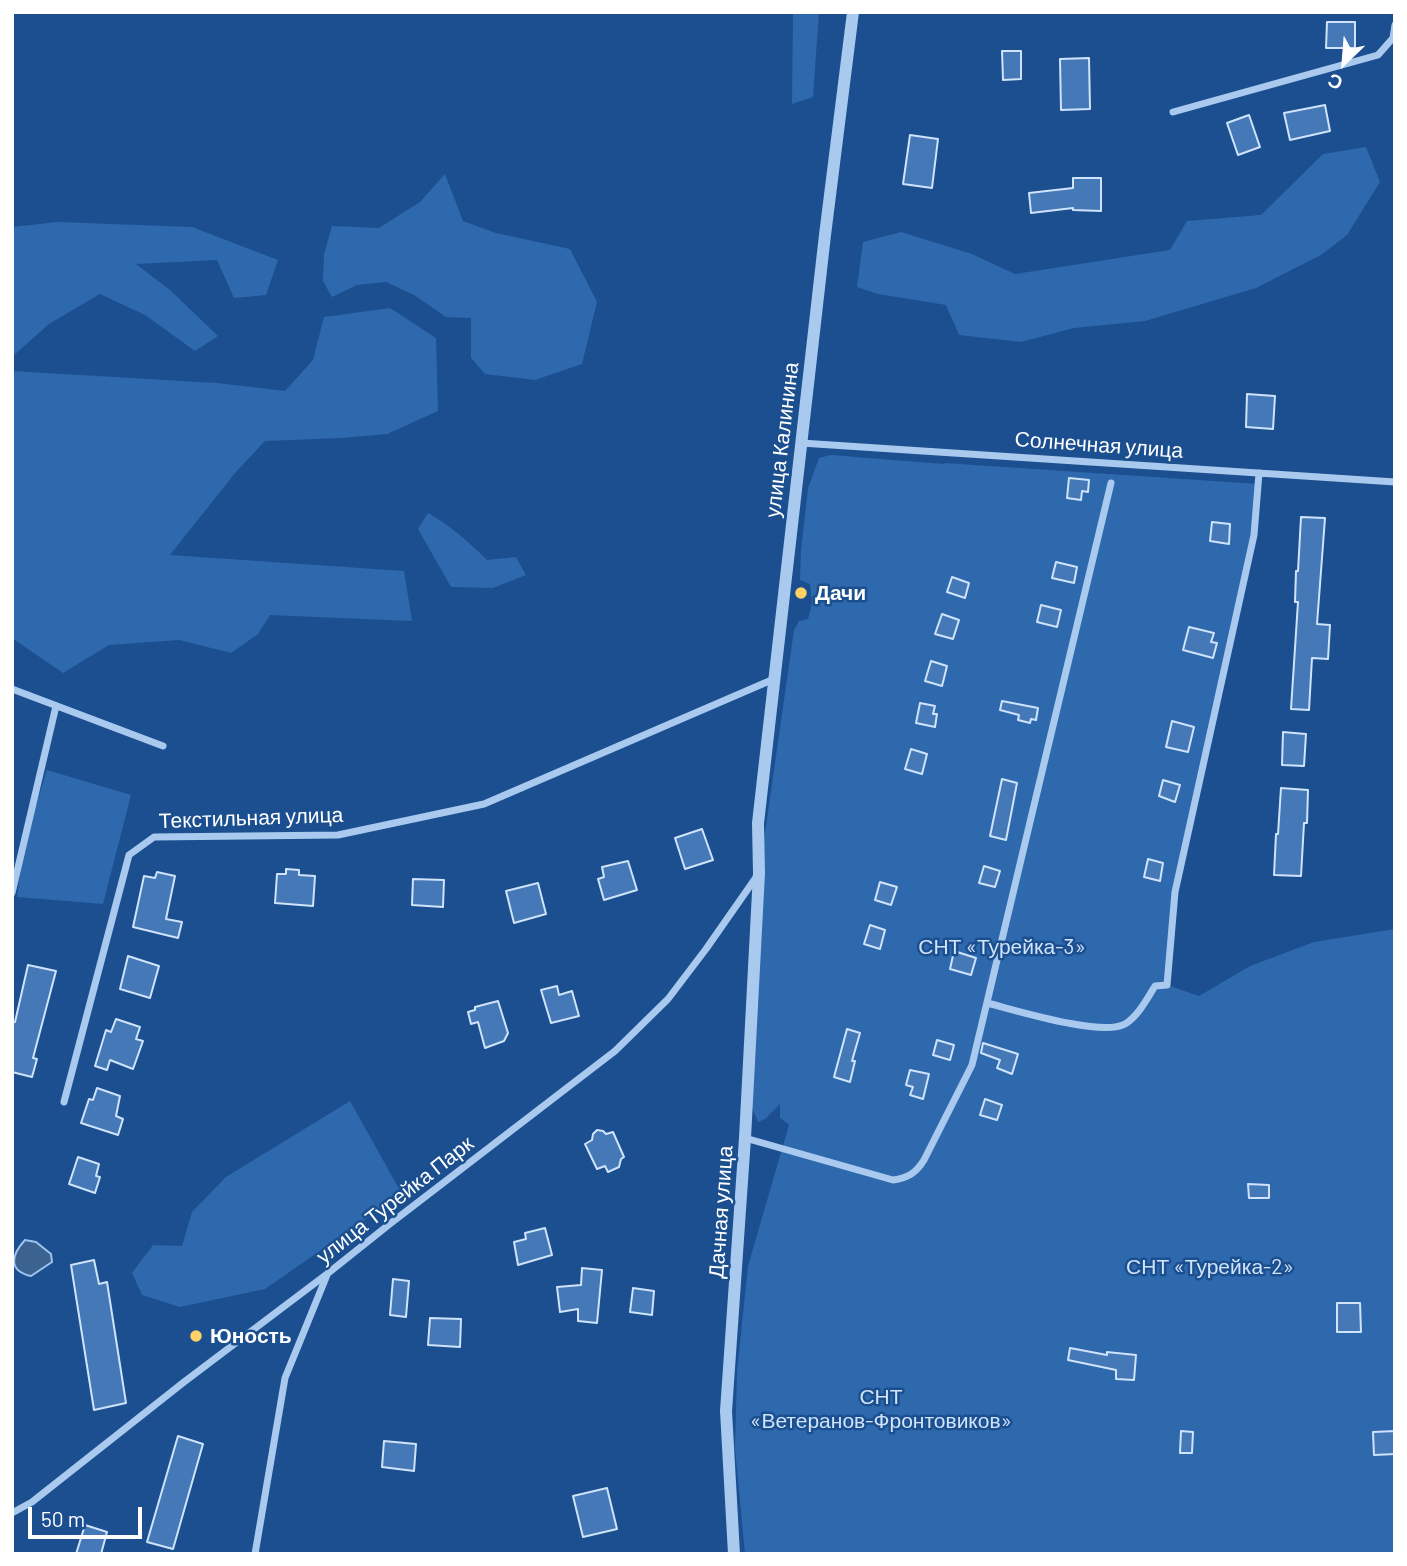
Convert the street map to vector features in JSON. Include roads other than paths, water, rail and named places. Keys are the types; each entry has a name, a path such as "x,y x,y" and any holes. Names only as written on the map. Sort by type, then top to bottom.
{"street":[{"name":"улица Калинина","path":"759,873 758,823 853,12"},
{"path":"1173,112 1378,55 1393,38 1395,25"},
{"name":"Солнечная улица","path":"801,443 1395,482"},
{"path":"987,1003 1085,1027 1111,1028 1125,1024 1136,1014 1155,986 1167,985 1175,892 1254,535 1259,473"},
{"path":"745,1138 893,1180 912,1174 924,1160 972,1065 1111,482"},
{"name":"Текстильная улица","path":"64,1102 129,855 154,837 338,835 484,804 774,679"},
{"path":"12,689 163,746"},
{"path":"12,893 56,706"},
{"name":"Дачная улица","path":"734,1554 726,1410 745,1138 759,873"},
{"name":"улица Турейка Парк","path":"12,1513 33,1502 184,1382 327,1275 615,1051 668,999 759,873"},
{"path":"255,1554 285,1378 327,1275"}],"place":[{"name":"Дачи","path":"801,593"},
{"name":"Юность","path":"196,1336"}],"park label":[{"name":"СНТ «Турейка-3»","path":"1002,947"},
{"name":"СНТ «Турейка-2»","path":"1210,1267"},
{"name":"СНТ «Ветеранов-Фронтовиков»","path":"881,1409"}]}
